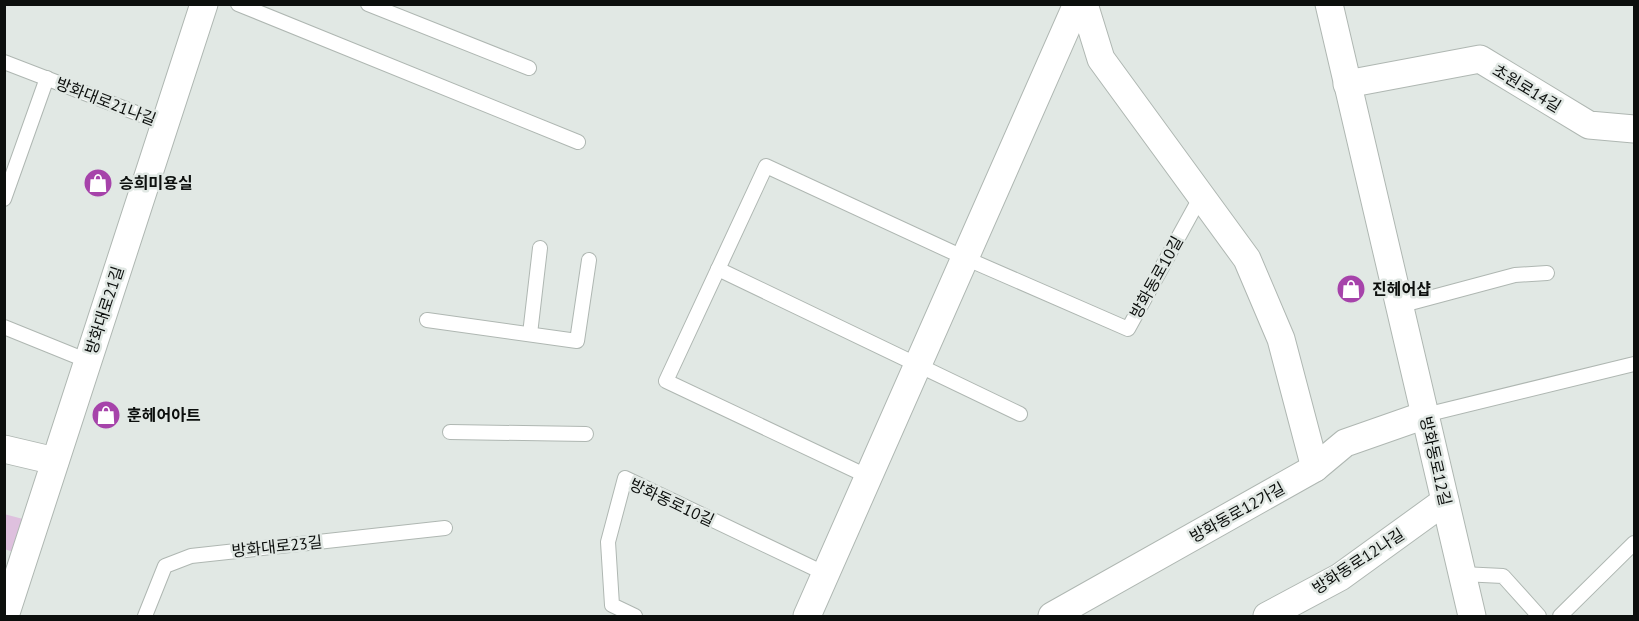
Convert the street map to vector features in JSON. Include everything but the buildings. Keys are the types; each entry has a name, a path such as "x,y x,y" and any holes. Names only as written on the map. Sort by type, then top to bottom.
{"street":[{"name":"방화대로21길","path":"5,616 204,4"},
{"path":"807,616 1077,4"},
{"path":"1083,4 1101,59 1247,259 1281,339 1315,468"},
{"name":"방화동로12길","path":"1329,4 1472,616"},
{"name":"초원로14길","path":"1347,84 1480,59 1588,125 1635,129"},
{"name":"방화동로12가길","path":"1052,616 1315,468 1345,443 1425,415"},
{"path":"4,449 55,461"},
{"name":"방화동로12나길","path":"1267,616 1340,576 1445,501"}],"lane":[{"path":"238,4 578,142"},
{"path":"368,4 529,68"},
{"name":"방화대로21나길","path":"4,62 165,124"},
{"name":"방화대로21나길","path":"4,199 47,78"},
{"name":"방화동로10길","path":"869,477 666,381 766,166 965,258 1128,329 1201,196"},
{"path":"530,334 540,248"},
{"path":"427,320 577,341 589,260"},
{"path":"718,269 1020,414"},
{"path":"1399,306 1515,275 1547,273"},
{"path":"4,327 88,361"},
{"path":"1425,415 1635,364"},
{"path":"450,432 586,434"},
{"name":"방화동로10길","path":"635,616 612,605 608,542 625,478 826,574"},
{"name":"방화대로23길","path":"146,616 165,566 191,556 445,528"},
{"path":"1560,616 1635,543"},
{"path":"1462,574 1503,576 1539,616"}],"place":[{"name":"승희미용실","path":"98,183"},
{"name":"진헤어샵","path":"1351,289"},
{"name":"훈헤어아트","path":"106,415"}]}
